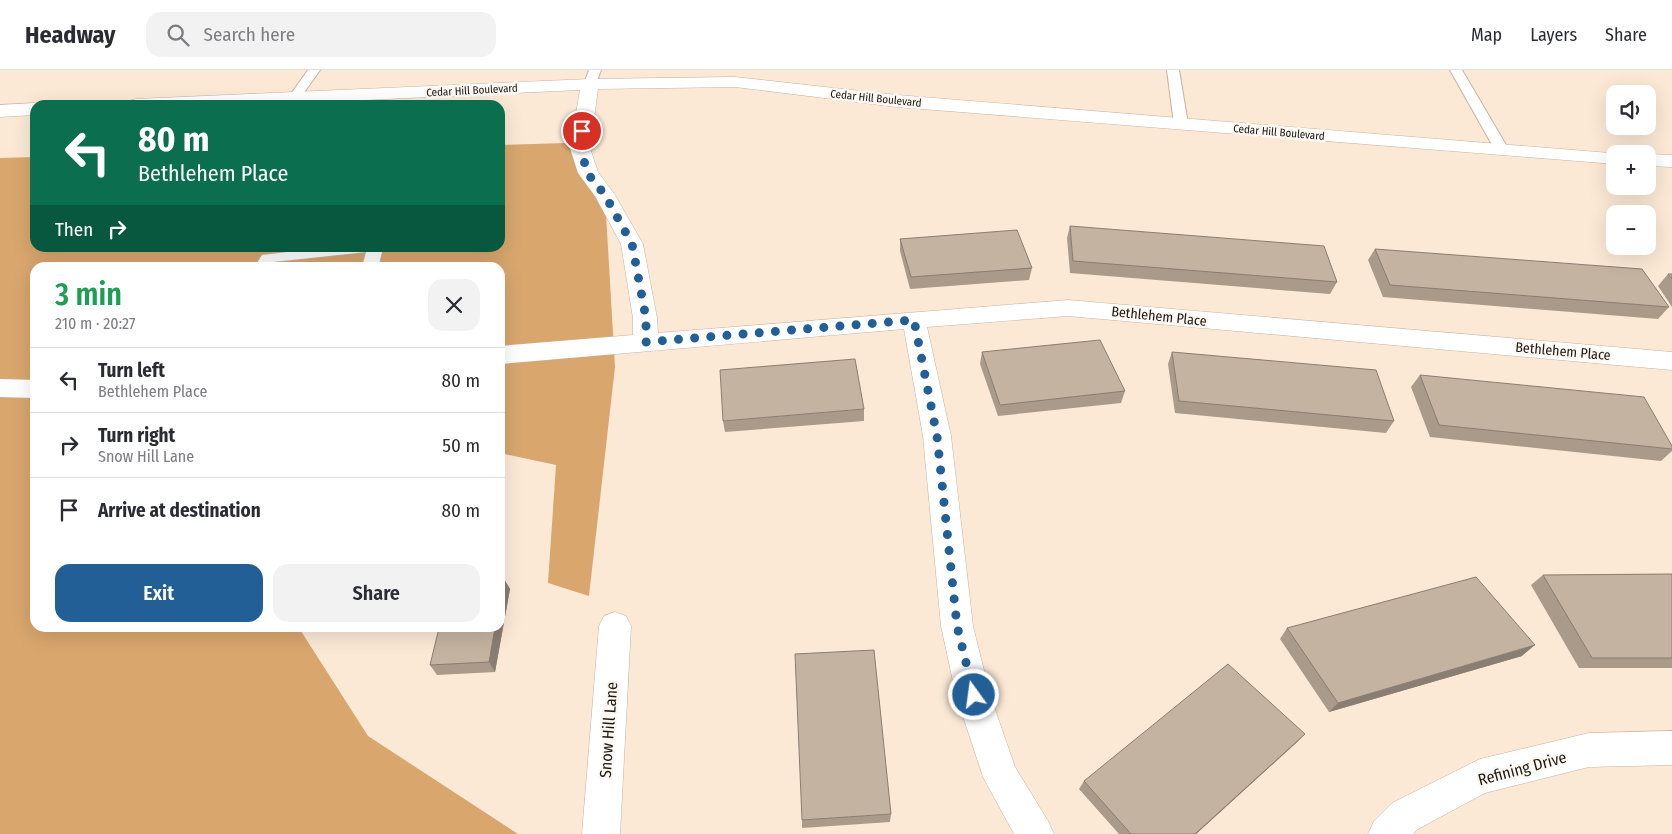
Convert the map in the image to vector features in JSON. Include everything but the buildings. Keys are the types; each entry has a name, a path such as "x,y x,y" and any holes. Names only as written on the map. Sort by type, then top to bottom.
{"street":[{"name":"Cedar Hill Boulevard","path":"249,100 592,77 735,82 897,101 1606,157"},
{"path":"592,77 580,148 588,174 605,195 632,244 646,318 646,342"},
{"path":"0,111 30,109"},
{"path":"1656,161 1672,162"},
{"name":"Bethlehem Place","path":"505,355 1068,308 1672,361"},
{"path":"914,320 937,436 959,635 974,695 1001,778 1036,834"},
{"path":"0,388 30,389"},
{"name":"Snow Hill Lane","path":"601,834 615,626"},
{"name":"Refining Drive","path":"1387,834 1405,816 1480,777 1590,750 1672,748"}],"lane":[{"path":"294,98 314,70"},
{"path":"1173,70 1181,124"},
{"path":"1456,70 1502,150"},
{"path":"265,262 267,258 324,252"}],"shaded area":[{"path":"566,143 586,168 606,214 615,367 589,596 548,583 556,465 505,454 505,262 30,262 30,632 302,632 368,736 518,834 0,834 0,158 30,157 30,252 505,252 505,145"}],"route":[{"path":"582,131 580,148 588,174 605,195 632,244 646,318 646,342 914,320 937,436 957,626 974,695"}]}
